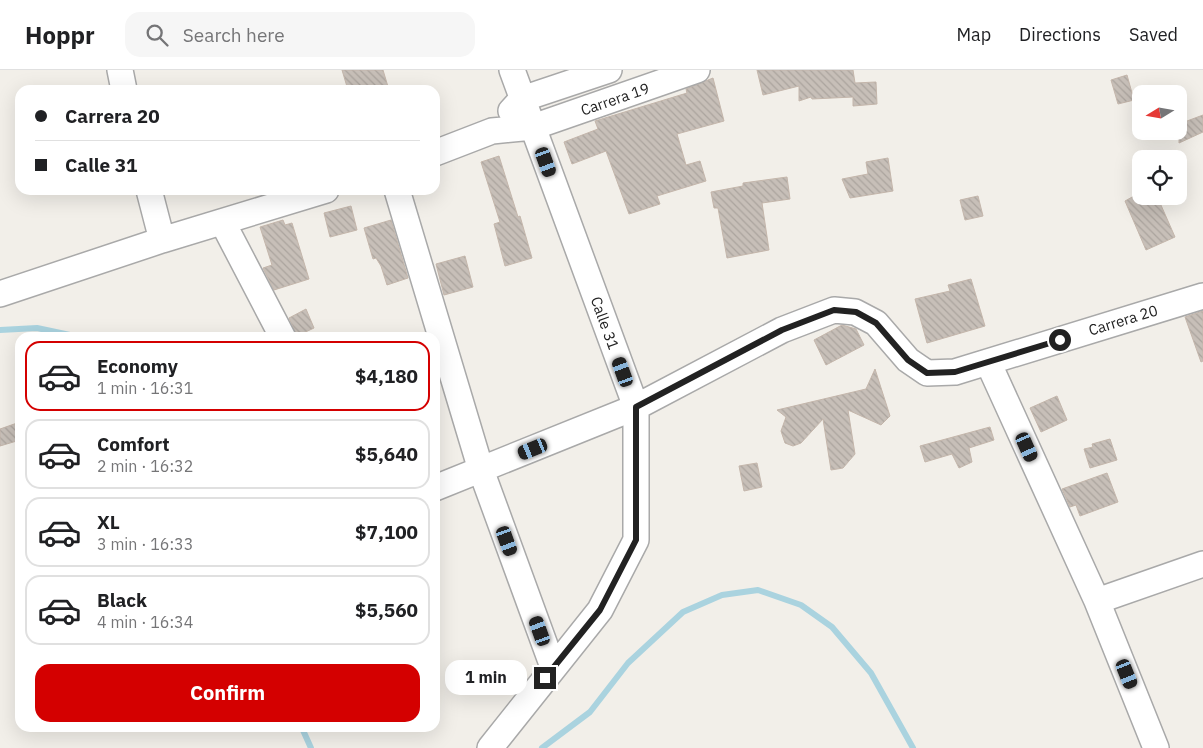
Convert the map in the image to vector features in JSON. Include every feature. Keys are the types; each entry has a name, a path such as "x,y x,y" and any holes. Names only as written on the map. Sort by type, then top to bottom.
{"street":[{"path":"120,70 123,85"},
{"name":"Calle 31","path":"490,748 600,610 636,540 636,407 512,70"},
{"name":"Carrera 19","path":"522,100 609,70"},
{"name":"Carrera 19","path":"492,131 533,127 697,70"},
{"path":"440,151 492,131 522,100"},
{"path":"150,195 162,240"},
{"path":"0,294 162,240 310,195"},
{"path":"398,195 440,332"},
{"path":"222,223 280,332"},
{"name":"Carrera 20","path":"636,407 782,330 834,310 856,312 876,323 908,360 927,373 955,372 1203,296"},
{"path":"440,333 481,470 553,667"},
{"path":"988,362 1097,601 1156,748"},
{"path":"440,486 636,407"},
{"path":"1097,601 1203,564"}],"building":[{"path":"342,70 383,70 388,85 346,85"},
{"path":"757,70 853,70 855,83 876,82 877,104 853,106 853,97 812,99 811,97 799,101 799,86 763,95"},
{"path":"1127,75 1132,100 1118,104 1111,80"},
{"path":"713,78 724,121 677,134 686,165 700,161 706,181 657,196 660,204 629,214 606,151 572,164 564,142 598,129 595,121 687,93 686,89"},
{"path":"1203,115 1203,132 1188,139 1188,121"},
{"path":"499,156 518,217 520,216 532,258 505,266 494,224 500,222 481,162"},
{"path":"888,158 893,191 850,198 842,179 868,174 866,162"},
{"path":"787,177 790,199 762,203 769,250 727,258 718,208 714,208 711,192 743,186 743,183"},
{"path":"978,196 983,216 965,220 960,200"},
{"path":"1132,197 1132,205 1161,205 1175,237 1146,250 1125,201"},
{"path":"351,206 357,230 330,237 324,213"},
{"path":"283,220 285,225 292,223 309,279 274,290 263,268 272,265 260,227"},
{"path":"391,220 408,278 387,285 381,266 376,258 373,259 364,228"},
{"path":"465,256 473,287 444,295 436,264"},
{"path":"971,279 985,326 927,343 915,299 950,291 948,285"},
{"path":"306,309 314,328 306,332 295,332 289,318"},
{"path":"1203,311 1203,361 1201,362 1185,317"},
{"path":"842,325 856,329 864,345 826,365 814,340"},
{"path":"875,369 890,416 881,425 848,410 855,454 843,468 831,470 823,419 801,443 793,446 785,443 781,431 786,417 777,410 866,389"},
{"path":"1057,396 1067,420 1041,432 1030,408"},
{"path":"15,424 15,442 0,446 0,429"},
{"path":"990,427 994,440 969,448 972,462 959,468 952,454 925,462 920,446"},
{"path":"1110,439 1117,460 1090,468 1084,449 1093,447 1092,444"},
{"path":"757,463 762,487 744,491 739,466"},
{"path":"1107,473 1118,502 1080,516 1076,505 1070,507 1062,489"}],"waterway":[{"path":"0,330 37,328 56,332"},
{"path":"542,748 590,712 628,663 683,612 722,595 758,590 801,605 832,627 871,673 913,748"},
{"path":"304,732 311,748"}],"route":[{"path":"545,678 600,610 636,540 636,407 782,330 834,310 856,312 876,323 908,360 927,373 955,372 1060,340"}]}
